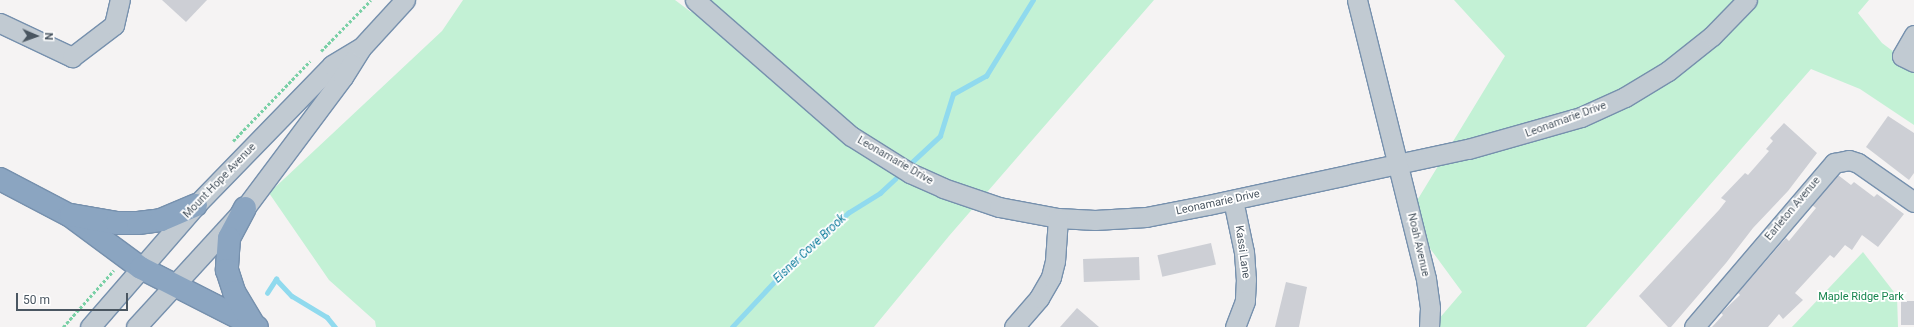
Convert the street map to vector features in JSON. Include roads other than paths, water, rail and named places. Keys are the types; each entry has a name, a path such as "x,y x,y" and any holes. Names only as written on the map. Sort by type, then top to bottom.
{"highway":[{"path":"0,179 69,215 133,263 174,286 255,326"},
{"path":"69,215 117,223 138,223 161,220 196,205"},
{"path":"245,208 229,238 227,270 234,292 255,326"}],"street":[{"path":"0,22 72,57 114,25 120,0"},
{"name":"Mount Hope Avenue","path":"136,327 245,208 343,77 361,48 404,0"},
{"name":"Leonamarie Drive","path":"695,0 851,136 910,173 971,199 1014,211 1058,218 1095,220 1133,218 1233,200 1528,134 1610,104 1652,82 1683,60 1723,26 1748,0"},
{"path":"1357,0 1399,164"},
{"path":"1914,34 1902,56 1914,62"},
{"name":"Mount Hope Avenue","path":"90,327 133,263 196,205 332,65 361,48"},
{"name":"Earleton Avenue","path":"1694,327 1834,163 1849,160 1858,163 1914,202"},
{"name":"Noah Avenue","path":"1399,164 1428,289 1429,327"},
{"name":"Kassi Lane","path":"1233,200 1244,252 1246,279 1245,301 1235,327"},
{"path":"1014,327 1049,283 1055,261 1058,218"}],"waterway":[{"name":"Eisner Cove Brook","path":"910,164 940,136 953,94 986,76 1033,0"},
{"name":"Eisner Cove Brook","path":"732,327 788,267 848,213 880,193 895,179"},
{"name":"Eisner Cove Brook","path":"267,293 276,279 292,296 327,317 335,327"}],"park label":[{"name":"Maple Ridge Park","path":"1861,297"}]}
